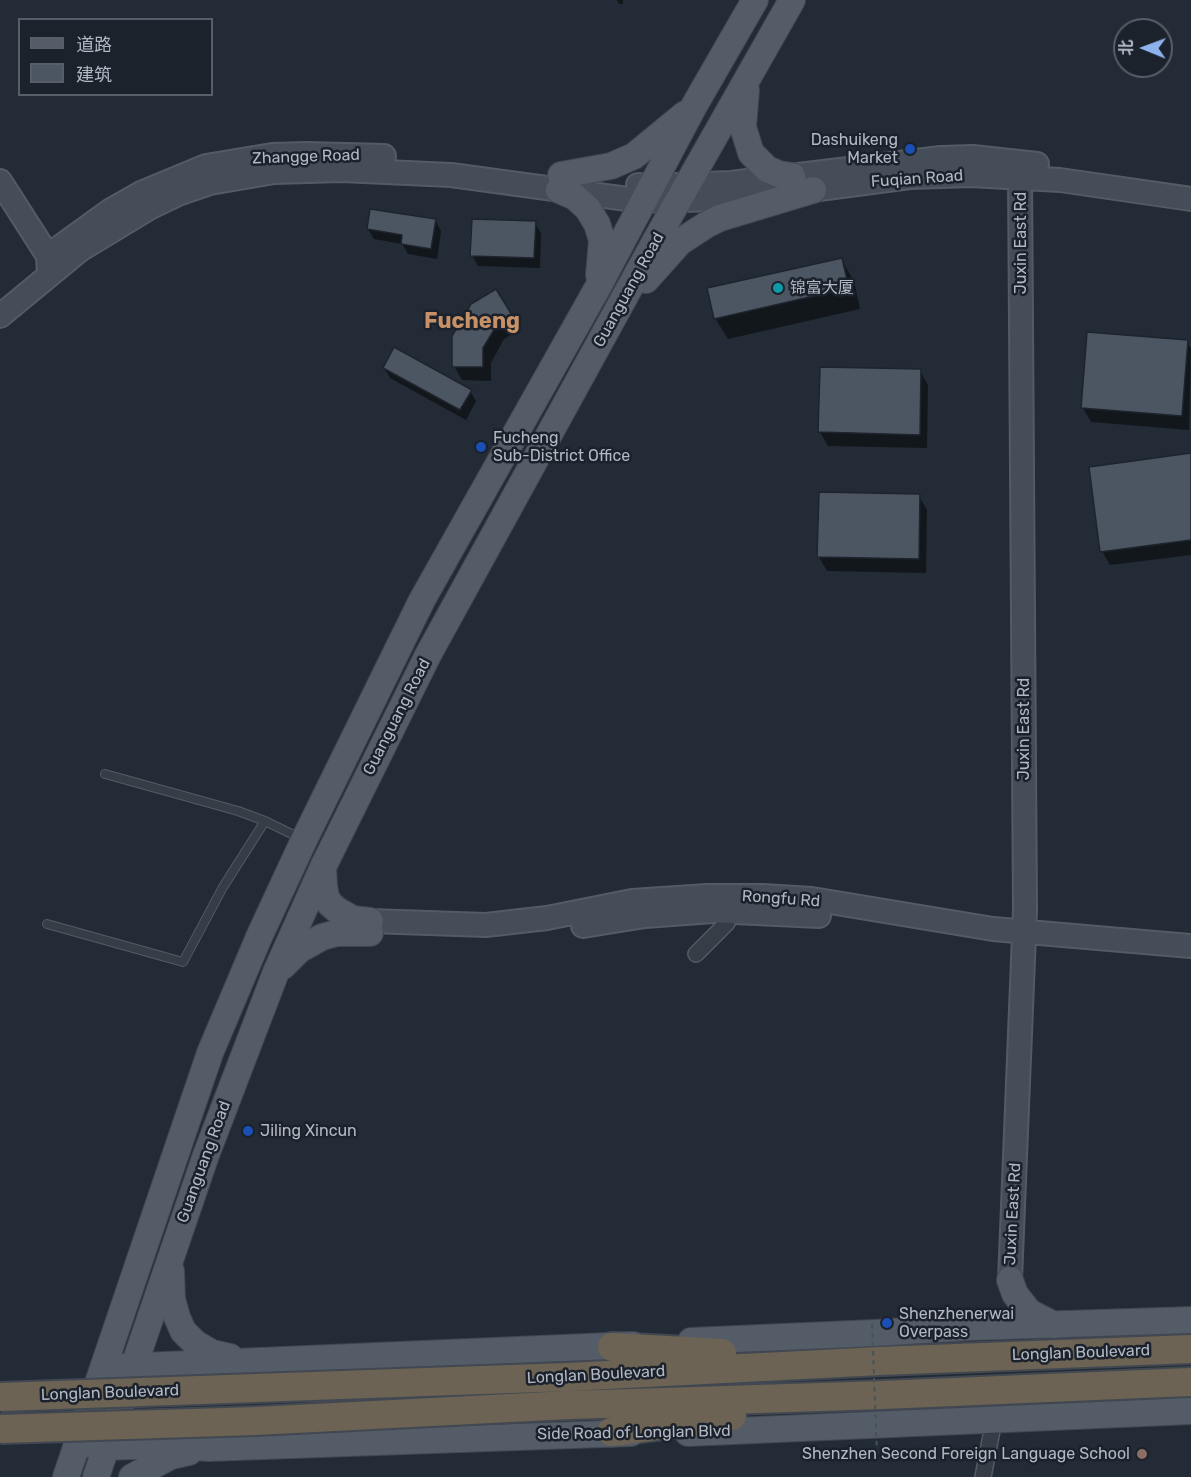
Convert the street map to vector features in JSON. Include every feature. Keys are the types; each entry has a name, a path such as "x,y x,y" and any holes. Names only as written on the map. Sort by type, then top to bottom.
{"highway":[{"path":"612,1347 880,1361"},
{"name":"Longlan Boulevard","path":"0,1397 568,1377 880,1361 1191,1349"},
{"name":"Longlan Boulevard","path":"0,1429 1191,1382"},
{"path":"611,1432 882,1395"}],"main road":[{"name":"Guanguang Road","path":"66,1477 210,1053 304,840 422,600 598,287 646,193 755,0"},
{"name":"Guanguang Road","path":"96,1477 206,1155 276,972 323,867 428,655 683,192 792,0"},
{"path":"748,81 744,98 743,127 751,153 767,169 802,183"},
{"path":"598,287 602,240 597,224 588,209 560,182 611,166 634,156 694,106"},
{"path":"610,324 669,253 692,232 802,183"},
{"path":"323,867 326,897 330,904 370,927"},
{"path":"276,972 299,950 322,937 370,927"},
{"path":"172,1253 172,1299 183,1330 195,1343 212,1353 245,1360"},
{"path":"1010,1280 1020,1303 1029,1312 1055,1325"},
{"path":"972,1327 985,1321 995,1312 1006,1295 1010,1280"},
{"path":"102,1368 245,1360 612,1347 669,1341 874,1334 972,1327 1191,1320"},
{"name":"Side Road of Longlan Blvd","path":"77,1441 105,1447 161,1445 209,1448 611,1432 670,1434 1191,1411"},
{"path":"132,1477 171,1456 209,1448"}],"street":[{"name":"Fuqian Road","path":"646,193 683,192 722,199 923,159 973,157 1191,185"},
{"name":"Zhangge Road","path":"0,296 44,266 80,250 151,207 178,194 210,183 243,176 305,170 386,171 560,182 646,193"},
{"name":"Fuqian Road","path":"802,183 971,175 1020,177 1060,180 1191,199"},
{"name":"Juxin East Rd","path":"1010,1280 1025,939 1020,177"},
{"path":"0,181 44,266"},
{"path":"0,209 44,266"},
{"name":"Zhangge Road","path":"0,316 44,266"},
{"name":"Rongfu Rd","path":"370,927 439,939 507,938 729,903 1191,960"},
{"path":"696,954 727,923 729,903"},
{"name":"Rongfu Rd","path":"1025,939 1191,946"},
{"path":"983,1477 994,1419"}],"lane":[{"path":"105,774 238,811 304,840"},
{"path":"47,924 183,962 223,887 265,821"}],"path":[{"path":"872,1324 877,1453"},
{"path":"812,1455 919,1451"}],"building":[{"path":"370,209 436,219 431,249 401,244 402,235 367,229"},
{"path":"472,219 536,221 534,258 470,256"},
{"name":"锦富大厦","path":"842,258 849,288 714,319 707,288"},
{"path":"496,289 512,315 497,325 483,348 483,367 452,367 452,336 471,304"},
{"path":"1087,332 1188,340 1182,416 1081,408"},
{"path":"394,347 472,390 460,410 383,368"},
{"path":"820,367 921,369 920,435 818,432"},
{"path":"1191,453 1191,540 1100,552 1089,467"},
{"path":"819,492 920,494 919,559 817,557"}],"place":[{"name":"Dashuikeng Market","path":"910,149"},
{"name":"锦富大厦","path":"778,288"},
{"name":"Fucheng Sub-District Office","path":"481,447"},
{"name":"Jiling Xincun","path":"248,1131"},
{"name":"Shenzhenerwai Overpass","path":"887,1323"},
{"name":"Shenzhen Second Foreign Language School","path":"1142,1454"}],"district":[{"name":"Fucheng","path":"472,322"}]}
